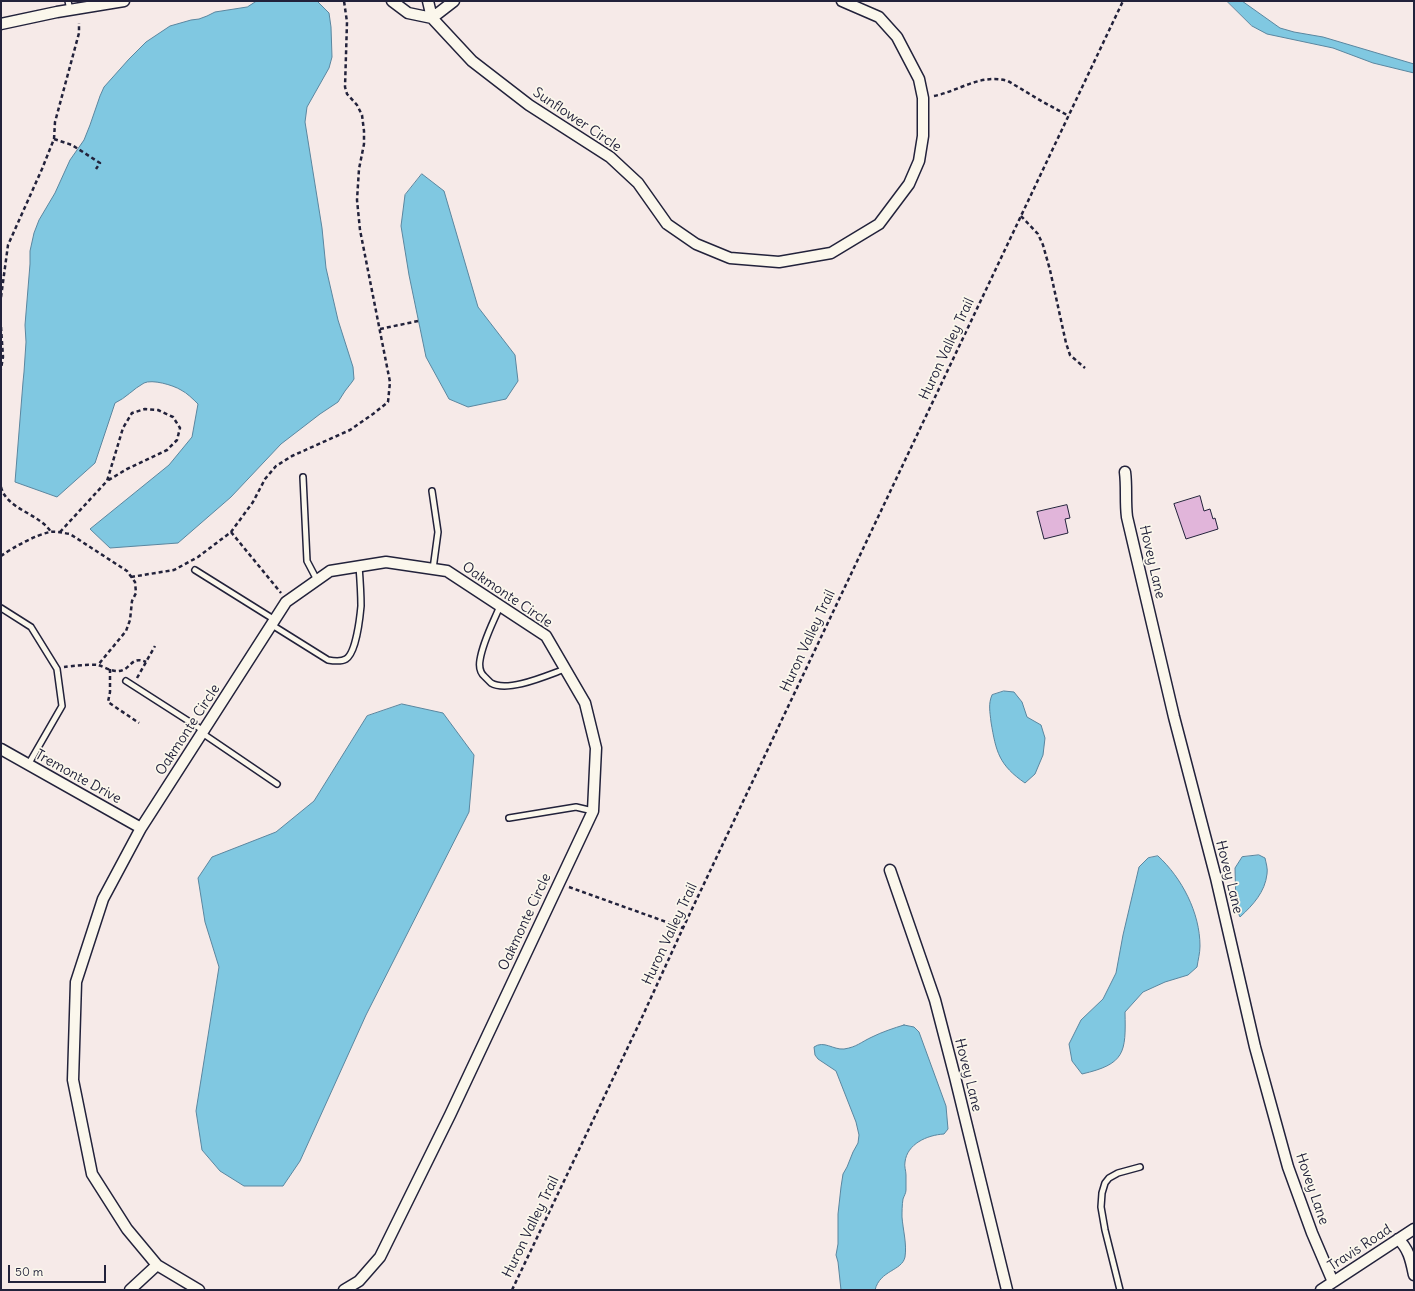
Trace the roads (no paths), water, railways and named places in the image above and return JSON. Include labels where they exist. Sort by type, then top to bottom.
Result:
[{"type":"street","points":[[1,23],[69,5],[122,1]]},
{"type":"street","points":[[392,1],[408,13],[432,18],[454,1]]},
{"type":"street","points":[[428,1],[432,18]]},
{"type":"street","name":"Sunflower Circle","points":[[432,18],[472,61],[529,105],[610,157],[638,183],[667,224],[696,244],[730,258],[779,262],[831,253],[879,224],[909,184],[919,160],[923,136],[923,98],[919,78],[897,37],[878,17],[842,1]]},
{"type":"street","name":"Hovey Lane","points":[[1125,472],[1127,488],[1125,500],[1127,517],[1174,717],[1216,878],[1255,1047],[1288,1167],[1312,1234],[1334,1282]]},
{"type":"street","name":"Oakmonte Circle","points":[[199,1290],[157,1265],[128,1229],[92,1174],[73,1080],[76,982],[103,899],[141,828],[288,601],[330,571],[386,562],[447,571],[546,636],[585,703],[596,748],[593,811],[453,1108],[380,1257],[359,1281],[344,1290]]},
{"type":"street","name":"Tremonte Drive","points":[[1,749],[141,828]]},
{"type":"street","name":"Hovey Lane","points":[[890,870],[935,1000],[1007,1290]]},
{"type":"street","name":"Travis Road","points":[[1321,1290],[1414,1229]]},
{"type":"street","points":[[1398,1239],[1404,1245],[1409,1254],[1414,1275]]},
{"type":"street","points":[[130,1290],[157,1265]]},
{"type":"lane","points":[[302,477],[307,561],[317,580]]},
{"type":"lane","points":[[432,490],[438,532],[433,569]]},
{"type":"lane","points":[[195,570],[328,660],[338,661],[346,659],[351,654],[354,646],[361,607],[359,566]]},
{"type":"lane","points":[[500,606],[483,645],[479,662],[482,674],[492,684],[508,685],[525,683],[565,669]]},
{"type":"lane","points":[[1,608],[31,628],[57,669],[62,706],[28,765]]},
{"type":"lane","points":[[126,681],[203,732],[277,784]]},
{"type":"lane","points":[[509,818],[576,807],[593,811]]},
{"type":"lane","points":[[1120,1290],[1101,1207],[1102,1193],[1109,1178],[1140,1167]]},
{"type":"water","points":[[257,1],[317,1],[329,13],[332,57],[329,68],[307,107],[305,122],[322,228],[326,268],[338,320],[353,367],[354,379],[338,402],[281,444],[231,497],[178,543],[110,548],[90,529],[169,465],[192,437],[198,404],[192,398],[173,386],[157,382],[144,383],[123,399],[115,403],[95,463],[57,497],[15,482],[26,342],[25,325],[30,251],[34,233],[39,220],[55,193],[70,160],[84,140],[104,87],[129,59],[146,42],[170,26],[199,19],[215,12],[247,7]]},
{"type":"water","points":[[1227,1],[1242,1],[1280,28],[1323,37],[1414,64],[1414,73],[1373,63],[1333,48],[1267,34],[1252,26]]},
{"type":"water","points":[[422,174],[444,191],[478,307],[515,355],[518,381],[506,399],[468,407],[449,399],[426,357],[409,275],[401,226],[405,195]]},
{"type":"water","points":[[1004,691],[1014,692],[1022,702],[1027,717],[1041,725],[1045,738],[1043,755],[1035,774],[1025,783],[1004,764],[995,742],[991,722],[990,702],[992,695]]},
{"type":"water","points":[[402,704],[443,713],[474,755],[469,812],[366,1015],[300,1161],[283,1186],[244,1186],[220,1171],[202,1150],[196,1111],[219,967],[205,922],[198,878],[212,857],[276,832],[314,801],[367,716]]},
{"type":"water","points":[[1259,855],[1265,858],[1267,870],[1266,881],[1258,898],[1240,917],[1236,908],[1235,868],[1242,857]]},
{"type":"water","points":[[1158,856],[1182,885],[1193,909],[1199,934],[1200,949],[1197,967],[1188,975],[1165,982],[1143,992],[1125,1012],[1125,1038],[1120,1055],[1115,1061],[1107,1066],[1082,1074],[1072,1061],[1069,1044],[1081,1020],[1103,999],[1116,973],[1123,935],[1139,867],[1148,858]]},
{"type":"water","points":[[904,1025],[914,1027],[919,1032],[946,1106],[948,1129],[944,1134],[931,1136],[914,1145],[907,1156],[905,1164],[906,1191],[902,1208],[906,1247],[903,1262],[881,1278],[875,1290],[841,1290],[836,1255],[841,1187],[843,1174],[858,1143],[859,1135],[856,1122],[836,1071],[818,1059],[815,1055],[814,1047],[821,1044],[844,1049],[856,1046],[880,1033]]}]
